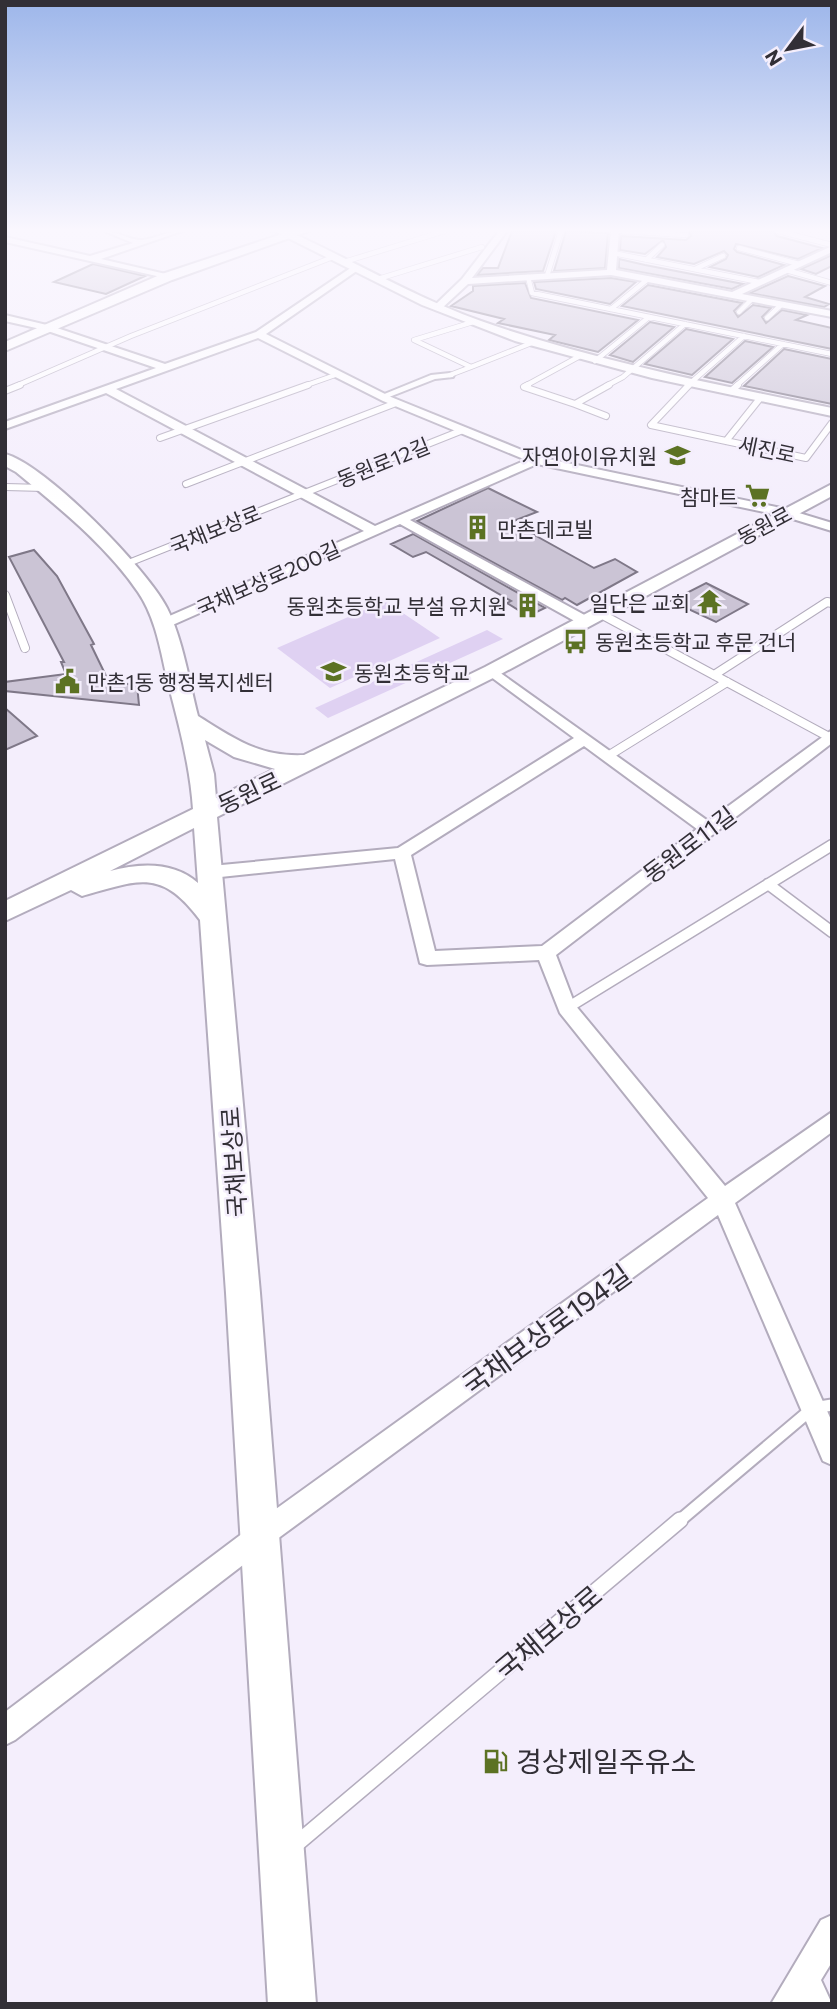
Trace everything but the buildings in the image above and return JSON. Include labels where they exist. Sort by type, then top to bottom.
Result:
[{"type":"main road","points":[[5,347],[56,325]]},
{"type":"main road","name":"국채보상로","points":[[5,459],[22,468],[83,520],[147,590],[163,624],[202,774],[283,1855],[285,2000]]},
{"type":"main road","name":"동원로","points":[[14,908],[492,671],[832,489]]},
{"type":"main road","points":[[188,719],[232,747],[257,759],[276,764],[321,758]]},
{"type":"main road","points":[[14,908],[124,876],[154,873],[182,883],[214,919]]},
{"type":"street","points":[[34,325],[166,368]]},
{"type":"street","points":[[5,426],[260,334],[271,325]]},
{"type":"street","name":"세진로","points":[[481,325],[631,371],[832,412]]},
{"type":"street","name":"동원로12길","points":[[260,334],[382,397],[536,460],[786,513]]},
{"type":"street","points":[[382,397],[434,377],[450,375]]},
{"type":"street","name":"국채보상로200길","points":[[107,389],[374,531]]},
{"type":"street","name":"국채보상로200길","points":[[163,624],[536,460]]},
{"type":"street","points":[[786,513],[832,527]]},
{"type":"street","points":[[401,520],[592,617]]},
{"type":"street","points":[[492,671],[708,829]]},
{"type":"street","name":"동원로11길","points":[[546,953],[830,736]]},
{"type":"street","points":[[211,872],[402,853],[584,739]]},
{"type":"street","points":[[402,853],[427,958],[546,953],[567,1008],[723,1200],[822,1407],[832,1452]]},
{"type":"street","name":"국채보상로194길","points":[[260,1536],[832,1120]]},
{"type":"street","points":[[5,1730],[260,1536]]},
{"type":"street","points":[[803,1995],[832,1931]]},
{"type":"lane","points":[[5,391],[105,347],[168,325]]},
{"type":"lane","points":[[464,325],[414,341],[471,367]]},
{"type":"lane","points":[[595,361],[639,325]]},
{"type":"lane","points":[[575,404],[631,371],[684,325]]},
{"type":"lane","points":[[689,325],[831,353]]},
{"type":"lane","name":"세진로","points":[[744,336],[651,425],[806,458],[832,423]]},
{"type":"lane","points":[[450,375],[534,342]]},
{"type":"lane","points":[[732,391],[783,344]]},
{"type":"lane","points":[[580,356],[524,387],[606,416]]},
{"type":"lane","points":[[160,438],[338,374]]},
{"type":"lane","name":"세진로","points":[[726,441],[761,397]]},
{"type":"lane","points":[[186,484],[396,403]]},
{"type":"lane","name":"동원로12길","points":[[304,493],[463,430]]},
{"type":"lane","points":[[5,487],[45,488]]},
{"type":"lane","name":"국채보상로","points":[[126,564],[304,493]]},
{"type":"lane","points":[[5,594],[24,648]]},
{"type":"lane","points":[[714,675],[827,602],[832,603]]},
{"type":"lane","points":[[592,617],[714,675],[830,736]]},
{"type":"lane","points":[[608,756],[727,682]]},
{"type":"lane","points":[[567,1008],[832,845]]},
{"type":"lane","points":[[768,884],[832,932]]},
{"type":"lane","name":"국채보상로","points":[[283,1855],[822,1407]]},
{"type":"shaded area","points":[[385,601],[440,638],[330,688],[277,648]]},
{"type":"shaded area","points":[[487,630],[503,639],[328,718],[315,708]]},
{"type":"place","name":"자연아이유치원","points":[[677,455]]},
{"type":"place","name":"참마트","points":[[758,496]]},
{"type":"place","name":"만촌데코빌","points":[[477,528]]},
{"type":"place","name":"일단은 교회","points":[[710,602]]},
{"type":"place","name":"동원초등학교 부설 유치원","points":[[527,605]]},
{"type":"place","name":"동원초등학교 후문 건너","points":[[575,641]]},
{"type":"place","name":"동원초등학교","points":[[334,672]]},
{"type":"place","name":"만촌1동 행정복지센터","points":[[67,681]]},
{"type":"place","name":"경상제일주유소","points":[[496,1761]]}]
